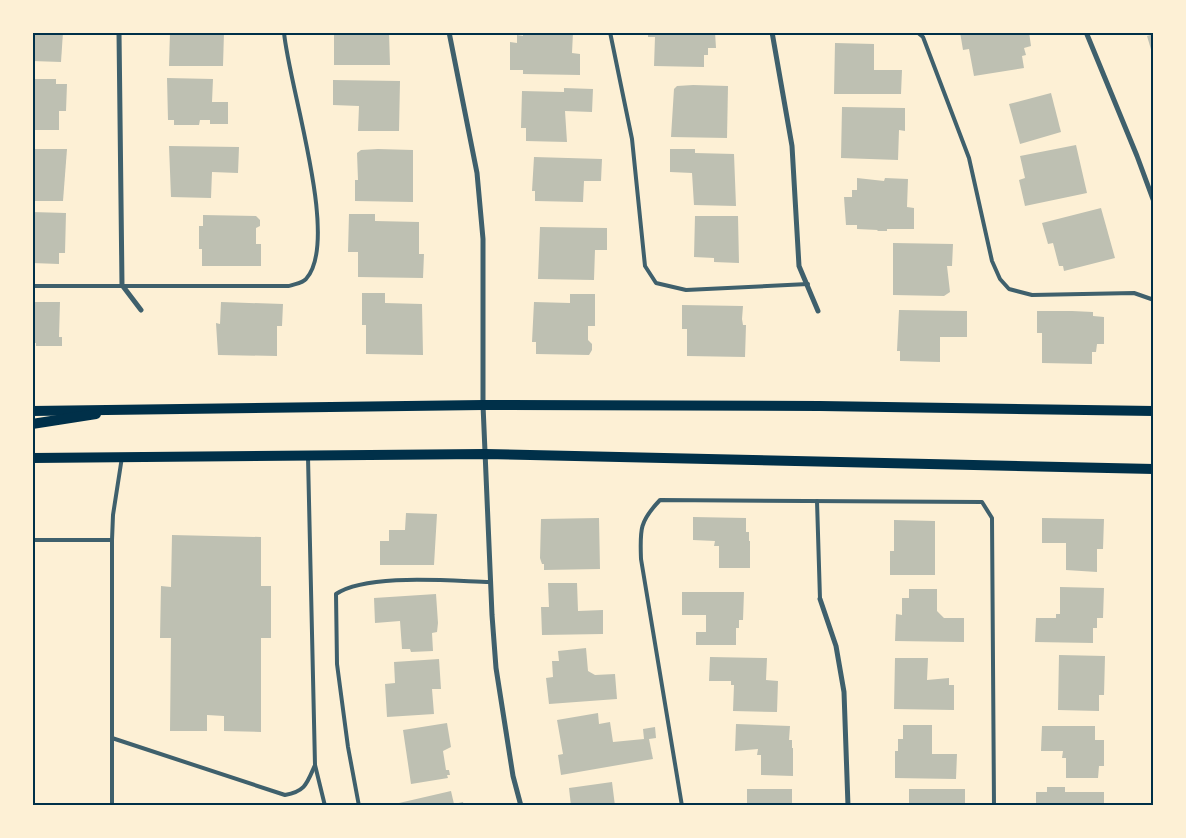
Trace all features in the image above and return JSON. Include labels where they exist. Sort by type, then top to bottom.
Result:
[{"type":"main road","points":[[32,411],[483,405],[810,406],[1154,411]]},
{"type":"main road","points":[[32,424],[70,420],[119,410]]},
{"type":"main road","points":[[32,458],[485,454],[1154,469]]},
{"type":"street","points":[[118,32],[122,285],[141,310]]},
{"type":"street","points":[[449,32],[477,173],[482,231],[483,405],[490,582],[496,668],[513,776],[521,806]]},
{"type":"street","points":[[772,32],[792,146],[799,266],[818,311]]},
{"type":"street","points":[[1086,32],[1138,156],[1154,202]]},
{"type":"street","points":[[820,599],[836,646],[844,692],[848,806]]},
{"type":"lane","points":[[32,286],[289,286],[306,280],[313,267],[317,240],[316,192],[284,32]]},
{"type":"lane","points":[[610,32],[632,139],[645,266],[656,282],[686,290],[808,284]]},
{"type":"lane","points":[[918,32],[923,38],[969,158],[992,260],[1000,279],[1008,289],[1032,295],[1134,293],[1154,300]]},
{"type":"lane","points":[[308,456],[315,765],[325,806]]},
{"type":"lane","points":[[112,806],[112,540],[113,515],[122,457]]},
{"type":"lane","points":[[682,806],[641,559],[640,534],[646,515],[660,500],[982,502],[992,518],[994,806]]},
{"type":"lane","points":[[817,501],[820,599]]},
{"type":"lane","points":[[32,540],[112,540]]},
{"type":"lane","points":[[359,806],[348,747],[337,664],[336,594],[347,586],[371,582],[490,582]]},
{"type":"lane","points":[[112,738],[285,795],[298,792],[306,786],[315,765]]},
{"type":"building","points":[[32,32],[63,32],[61,62],[32,61]]},
{"type":"building","points":[[170,32],[224,32],[223,66],[169,66]]},
{"type":"building","points":[[329,32],[389,32],[390,65],[334,65],[334,35],[329,35]]},
{"type":"building","points":[[523,32],[573,32],[572,53],[580,54],[580,75],[523,74],[523,70],[510,70],[510,42],[517,43],[517,35],[523,36]]},
{"type":"building","points":[[648,32],[715,32],[716,48],[708,48],[708,55],[704,55],[704,67],[654,66],[655,37],[648,37]]},
{"type":"building","points":[[960,32],[1029,32],[1031,46],[1024,48],[1026,55],[1022,56],[1024,68],[974,76],[969,49],[963,50]]},
{"type":"building","points":[[1154,34],[1154,56],[1153,56],[1147,36]]},
{"type":"building","points":[[835,43],[874,44],[874,70],[902,70],[901,94],[834,94]]},
{"type":"building","points":[[167,78],[213,79],[212,102],[228,102],[228,124],[210,124],[210,120],[200,120],[199,125],[174,125],[174,120],[168,120]]},
{"type":"building","points":[[32,79],[56,79],[56,84],[67,84],[66,111],[59,111],[59,130],[32,130]]},
{"type":"building","points":[[333,80],[400,81],[399,131],[358,131],[359,106],[333,105]]},
{"type":"building","points":[[677,86],[728,86],[727,138],[671,137],[674,89]]},
{"type":"building","points":[[564,88],[593,89],[592,112],[565,111],[567,142],[526,141],[526,128],[521,128],[522,91],[564,92]]},
{"type":"building","points":[[1051,93],[1061,132],[1020,144],[1009,104]]},
{"type":"building","points":[[842,107],[905,108],[905,131],[899,130],[898,160],[841,158]]},
{"type":"building","points":[[1076,145],[1087,193],[1025,206],[1019,180],[1025,178],[1020,156]]},
{"type":"building","points":[[169,146],[239,147],[238,173],[212,172],[211,198],[171,197]]},
{"type":"building","points":[[32,149],[67,149],[63,201],[32,201]]},
{"type":"building","points":[[670,149],[695,149],[695,153],[734,154],[736,206],[694,205],[692,173],[670,172]]},
{"type":"building","points":[[361,150],[413,150],[413,202],[355,201],[355,180],[358,180],[357,153]]},
{"type":"building","points":[[534,157],[602,159],[601,181],[584,181],[583,202],[535,201],[535,191],[532,191]]},
{"type":"building","points":[[857,178],[884,181],[885,178],[908,179],[907,207],[914,208],[914,229],[877,231],[857,229],[857,225],[846,225],[844,197],[852,197],[852,190],[857,190]]},
{"type":"building","points":[[1101,208],[1115,258],[1064,271],[1063,266],[1059,266],[1053,243],[1048,244],[1042,223]]},
{"type":"building","points":[[32,212],[66,213],[65,253],[59,253],[59,264],[32,263]]},
{"type":"building","points":[[349,214],[375,214],[375,221],[419,222],[419,254],[424,254],[423,278],[358,277],[358,252],[348,252]]},
{"type":"building","points":[[203,215],[256,216],[260,220],[260,226],[256,228],[256,244],[261,244],[261,266],[202,266],[202,249],[199,249],[199,226],[203,226]]},
{"type":"building","points":[[695,216],[738,216],[739,263],[714,262],[714,258],[694,257]]},
{"type":"building","points":[[540,227],[607,228],[607,250],[595,250],[594,280],[538,279]]},
{"type":"building","points":[[893,243],[953,244],[952,266],[947,266],[950,292],[944,296],[893,295]]},
{"type":"building","points":[[362,293],[385,293],[385,303],[422,304],[423,355],[366,354],[366,325],[362,325]]},
{"type":"building","points":[[570,294],[595,294],[595,326],[588,326],[588,340],[592,344],[592,350],[589,355],[536,354],[536,342],[532,342],[534,302],[570,303]]},
{"type":"building","points":[[32,302],[60,302],[59,337],[62,337],[62,346],[36,346],[36,343],[32,343]]},
{"type":"building","points":[[221,302],[283,304],[282,326],[277,326],[277,356],[218,355],[216,323],[220,324]]},
{"type":"building","points":[[682,305],[743,306],[742,319],[743,325],[746,325],[745,357],[687,356],[687,329],[682,329]]},
{"type":"building","points":[[899,310],[967,311],[967,337],[940,337],[940,362],[900,361],[900,351],[897,351]]},
{"type":"building","points":[[1037,311],[1093,312],[1093,316],[1104,317],[1104,344],[1097,344],[1096,352],[1092,352],[1092,364],[1042,363],[1042,333],[1037,333]]},
{"type":"building","points":[[406,513],[437,514],[434,565],[380,565],[380,541],[389,541],[389,530],[405,530]]},
{"type":"building","points":[[693,517],[746,518],[746,532],[749,532],[750,541],[750,568],[719,568],[719,546],[714,546],[715,541],[693,540]]},
{"type":"building","points":[[599,518],[600,569],[544,570],[544,564],[542,564],[540,558],[541,519]]},
{"type":"building","points":[[1042,518],[1104,519],[1103,549],[1097,549],[1097,572],[1066,570],[1066,543],[1042,543]]},
{"type":"building","points":[[894,520],[935,521],[935,575],[890,575],[890,551],[894,551]]},
{"type":"building","points":[[172,535],[261,537],[261,586],[271,586],[271,638],[261,638],[261,732],[224,731],[224,716],[207,715],[207,731],[170,731],[171,638],[160,638],[161,586],[171,587]]},
{"type":"building","points":[[548,583],[577,583],[578,611],[603,610],[603,634],[542,635],[541,607],[549,607]]},
{"type":"building","points":[[1060,587],[1104,588],[1103,618],[1097,618],[1097,628],[1093,628],[1093,643],[1035,642],[1036,618],[1056,618],[1056,614],[1060,614]]},
{"type":"building","points":[[909,589],[937,589],[937,611],[944,618],[964,618],[964,642],[895,641],[896,614],[902,615],[902,598],[909,598]]},
{"type":"building","points":[[682,592],[744,592],[743,620],[739,620],[739,628],[736,628],[736,645],[696,645],[696,632],[706,632],[706,615],[682,615]]},
{"type":"building","points":[[436,594],[438,623],[437,632],[432,633],[433,651],[411,652],[410,649],[402,649],[400,621],[375,623],[374,598]]},
{"type":"building","points":[[586,648],[588,671],[595,675],[615,674],[617,699],[549,704],[546,678],[553,677],[552,661],[559,661],[558,651]]},
{"type":"building","points":[[1059,655],[1105,656],[1104,695],[1099,695],[1099,711],[1058,710]]},
{"type":"building","points":[[710,657],[767,658],[766,680],[778,681],[777,712],[733,711],[734,685],[731,685],[731,681],[709,681]]},
{"type":"building","points":[[895,658],[928,658],[927,680],[949,678],[949,685],[954,685],[954,710],[894,709]]},
{"type":"building","points":[[439,659],[441,689],[432,689],[434,714],[387,717],[385,684],[395,683],[394,662]]},
{"type":"building","points":[[598,713],[599,724],[610,722],[613,742],[644,739],[643,729],[655,727],[656,738],[649,739],[653,759],[561,775],[558,755],[563,754],[557,720]]},
{"type":"building","points":[[447,723],[451,747],[443,751],[446,770],[449,770],[450,775],[447,775],[448,778],[411,784],[403,730]]},
{"type":"building","points":[[736,724],[790,726],[789,740],[792,740],[793,748],[793,776],[761,775],[761,755],[757,755],[758,749],[735,751]]},
{"type":"building","points":[[903,725],[932,725],[932,754],[957,754],[956,779],[895,778],[895,751],[898,751],[898,739],[903,739]]},
{"type":"building","points":[[1042,726],[1095,726],[1095,740],[1104,740],[1104,766],[1099,766],[1098,778],[1066,778],[1066,758],[1062,758],[1063,751],[1041,751]]},
{"type":"building","points":[[612,782],[615,806],[571,806],[569,788]]},
{"type":"building","points":[[1047,787],[1065,787],[1065,792],[1104,792],[1104,806],[1036,806],[1036,792],[1047,792]]},
{"type":"building","points":[[747,789],[792,789],[792,806],[747,806]]},
{"type":"building","points":[[909,789],[965,789],[965,806],[909,806]]},
{"type":"building","points":[[451,791],[454,804],[463,802],[464,806],[399,806],[399,803]]}]
